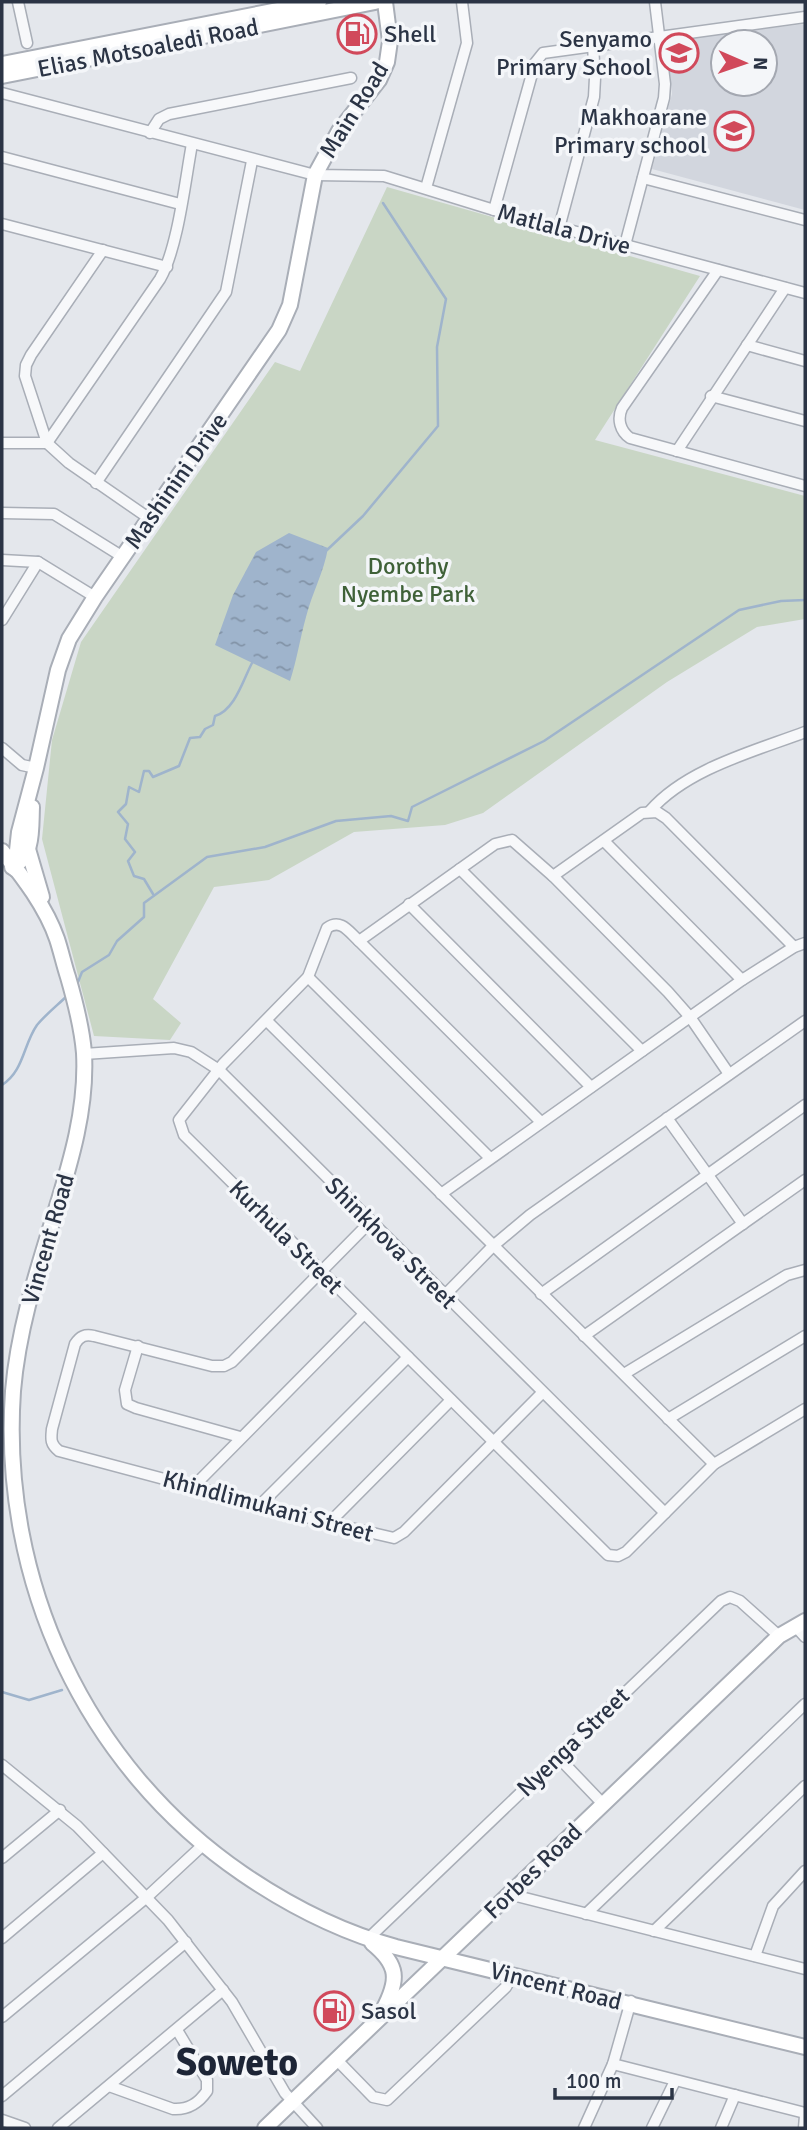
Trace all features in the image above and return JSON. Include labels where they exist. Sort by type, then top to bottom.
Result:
[{"type":"main road","name":"Elias Motsoaledi Road","points":[[2,64],[319,2]]},
{"type":"main road","name":"Elias Motsoaledi Road","points":[[2,76],[375,2]]},
{"type":"main road","name":"Main Road","points":[[318,175],[340,131],[384,72],[390,50],[385,2]]},
{"type":"main road","name":"Main Road","points":[[318,175],[391,69],[397,48],[393,2]]},
{"type":"main road","name":"Mashinini Drive","points":[[43,916],[17,877],[6,867],[19,832],[36,768],[63,652],[94,597],[279,330],[290,305],[318,175]]},
{"type":"main road","name":"Mashinini Drive","points":[[28,849],[36,768]]},
{"type":"main road","points":[[2,841],[13,839],[19,832]]},
{"type":"main road","points":[[2,851],[6,867],[28,849],[43,916]]},
{"type":"main road","name":"Vincent Road","points":[[43,916],[61,956],[78,1017],[84,1054],[83,1093],[75,1144],[32,1293],[16,1366],[11,1446],[16,1510],[26,1561],[41,1614],[72,1684],[103,1736],[131,1773],[170,1815],[203,1845],[261,1886],[333,1926],[805,2046]]},
{"type":"main road","name":"Forbes Road","points":[[265,2128],[779,1636],[802,1628]]},
{"type":"main road","points":[[369,1936],[386,1955],[394,1974],[391,1994],[377,2020]]},
{"type":"main road","name":"Vincent Road","points":[[446,1955],[512,1976],[630,2002]]},
{"type":"street","points":[[18,2],[27,43]]},
{"type":"street","points":[[426,188],[467,43],[462,2]]},
{"type":"street","points":[[625,245],[665,92],[655,2]]},
{"type":"street","points":[[494,210],[537,59],[548,51],[805,17]]},
{"type":"street","points":[[559,228],[594,97],[593,46]]},
{"type":"street","points":[[150,133],[155,123],[169,114],[351,78]]},
{"type":"street","name":"Matlala Drive","points":[[2,93],[252,161],[318,175],[384,176],[494,210],[805,293]]},
{"type":"street","points":[[47,443],[167,267],[192,144]]},
{"type":"street","points":[[2,157],[180,204]]},
{"type":"street","points":[[96,483],[226,292],[252,161]]},
{"type":"street","points":[[643,178],[805,220]]},
{"type":"street","points":[[2,224],[167,267]]},
{"type":"street","points":[[103,250],[26,365],[25,376],[47,443],[96,483],[150,519]]},
{"type":"street","points":[[718,270],[619,415],[621,427],[630,438],[805,486]]},
{"type":"street","points":[[677,451],[785,288]]},
{"type":"street","points":[[747,345],[805,361]]},
{"type":"street","points":[[711,396],[805,421]]},
{"type":"street","points":[[2,443],[47,443]]},
{"type":"street","points":[[2,513],[54,514],[123,557]]},
{"type":"street","points":[[2,560],[38,562],[94,597]]},
{"type":"street","points":[[2,620],[38,562]]},
{"type":"street","points":[[650,811],[667,793],[685,782],[805,732]]},
{"type":"street","points":[[2,748],[22,765],[36,768]]},
{"type":"street","points":[[553,876],[642,813],[650,811],[661,814],[794,947]]},
{"type":"street","points":[[359,941],[495,844],[507,840],[517,843],[668,992],[690,1017],[729,1074]]},
{"type":"street","points":[[604,841],[742,980]]},
{"type":"street","points":[[460,869],[642,1051]]},
{"type":"street","points":[[408,904],[591,1087]]},
{"type":"street","name":"Kurhula Street","points":[[541,1122],[342,925],[330,925],[308,977],[219,1070],[179,1120],[181,1130],[608,1555],[618,1556],[626,1552],[714,1464],[805,1409]]},
{"type":"street","points":[[441,1194],[742,980],[794,947],[805,943]]},
{"type":"street","points":[[308,977],[491,1158]]},
{"type":"street","points":[[267,1021],[714,1464]]},
{"type":"street","points":[[444,1296],[493,1246],[530,1215],[805,1021]]},
{"type":"street","name":"Shinkhova Street","points":[[84,1054],[181,1049],[202,1057],[219,1070],[665,1513]]},
{"type":"street","points":[[541,1294],[805,1105]]},
{"type":"street","points":[[667,1118],[743,1224]]},
{"type":"street","points":[[584,1336],[805,1180]]},
{"type":"street","points":[[240,1437],[127,1404],[125,1390],[138,1346],[212,1366],[224,1366],[232,1362],[370,1222]]},
{"type":"street","points":[[624,1374],[787,1275],[805,1270]]},
{"type":"street","points":[[194,1486],[364,1314]]},
{"type":"street","name":"Khindlimukani Street","points":[[138,1346],[84,1335],[75,1344],[52,1429],[51,1438],[54,1447],[59,1451],[389,1538],[399,1536],[542,1393]]},
{"type":"street","points":[[668,1419],[805,1336]]},
{"type":"street","points":[[261,1504],[408,1357]]},
{"type":"street","points":[[329,1523],[451,1400]]},
{"type":"street","name":"Nyenga Street","points":[[369,1936],[726,1598],[740,1601],[779,1636]]},
{"type":"street","points":[[586,1914],[805,1704]]},
{"type":"street","points":[[558,1757],[603,1804]]},
{"type":"street","points":[[2,1765],[60,1810],[147,1897],[223,1990],[292,2102],[317,2128]]},
{"type":"street","points":[[654,1931],[805,1786]]},
{"type":"street","points":[[2,1858],[60,1810]]},
{"type":"street","points":[[2,2017],[147,1897],[203,1845]]},
{"type":"street","points":[[2,1938],[103,1853]]},
{"type":"street","points":[[755,1956],[773,1906],[805,1871]]},
{"type":"street","points":[[509,1894],[805,1969]]},
{"type":"street","points":[[2,2096],[186,1942]]},
{"type":"street","points":[[336,2059],[373,2097],[387,2100],[501,1992],[512,1976]]},
{"type":"street","points":[[58,2128],[223,1990]]},
{"type":"street","points":[[584,2128],[613,2064],[630,2002]]},
{"type":"street","points":[[109,2086],[173,2109],[182,2110],[195,2104],[207,2091],[208,2080],[177,2030]]},
{"type":"street","points":[[613,2064],[805,2114],[804,2128]]},
{"type":"street","points":[[652,2128],[675,2081]]},
{"type":"street","points":[[721,2128],[736,2095]]},
{"type":"street","points":[[2,2120],[25,2128]]},
{"type":"shaded area","name":"Makhoarane Primary school","points":[[805,24],[805,210],[652,169],[672,94],[667,40],[709,35],[709,98],[779,98],[779,28],[770,28]]},
{"type":"green space","name":"Dorothy Nyembe Park","points":[[387,187],[700,276],[595,440],[805,496],[805,619],[757,627],[667,682],[483,813],[445,825],[354,832],[269,880],[214,887],[153,999],[181,1023],[170,1040],[94,1036],[42,839],[52,740],[81,642],[275,362],[300,371]]},
{"type":"water","points":[[289,533],[328,548],[290,681],[215,645],[233,595],[256,552]]},
{"type":"waterway","points":[[327,550],[363,516],[438,426],[437,347],[446,299],[383,203]]},
{"type":"waterway","points":[[76,987],[82,972],[109,955],[117,941],[144,917],[144,903],[207,857],[265,847],[336,821],[391,816],[408,821],[412,807],[544,741],[739,610],[781,601],[805,600]]},
{"type":"waterway","points":[[153,894],[144,879],[134,876],[128,861],[135,852],[125,839],[128,824],[118,812],[126,804],[129,787],[139,792],[144,771],[149,771],[153,777],[179,766],[190,738],[200,737],[205,729],[213,725],[215,716],[228,708],[238,694],[252,663]]},
{"type":"waterway","points":[[2,1085],[15,1073],[37,1025],[69,994]]},
{"type":"waterway","points":[[2,1692],[29,1700],[62,1690]]},
{"type":"place","name":"Shell","points":[[357,34]]},
{"type":"place","name":"Senyamo Primary School","points":[[679,53]]},
{"type":"place","name":"Makhoarane Primary school","points":[[734,131]]},
{"type":"place","name":"Sasol","points":[[334,2011]]},
{"type":"district","name":"Soweto","points":[[237,2062]]}]
